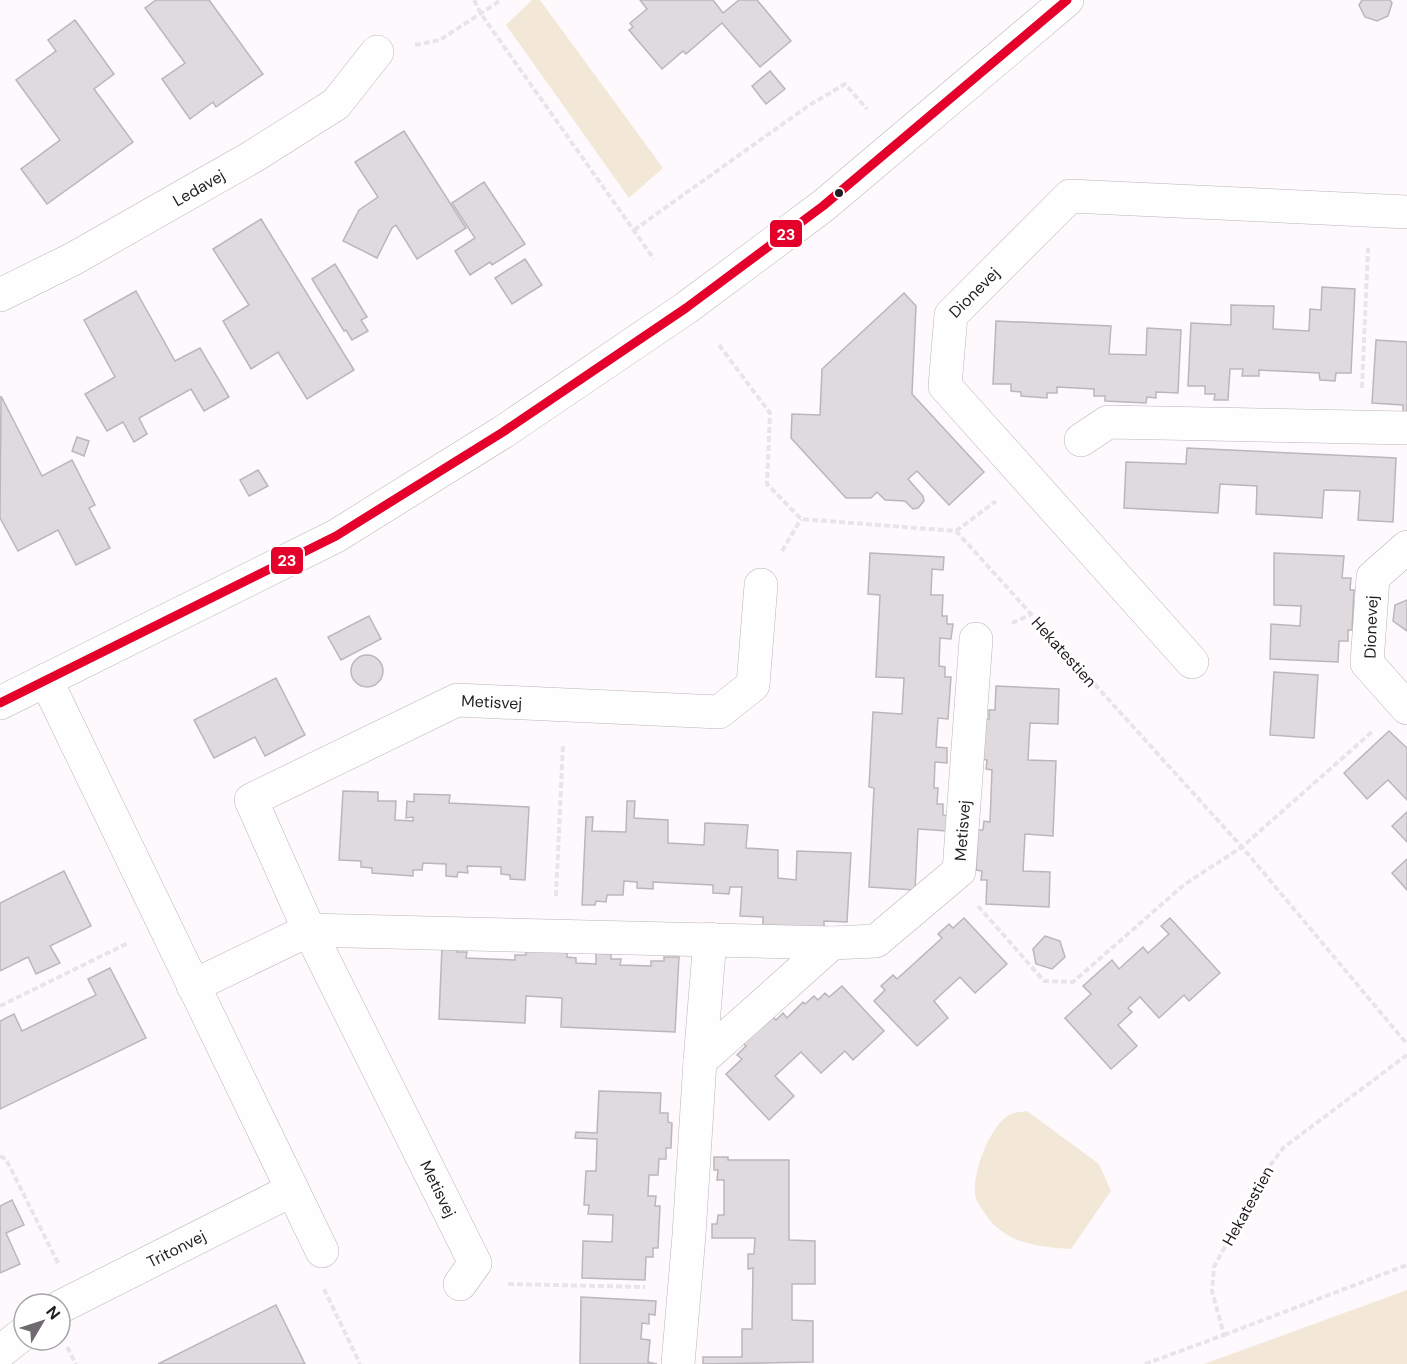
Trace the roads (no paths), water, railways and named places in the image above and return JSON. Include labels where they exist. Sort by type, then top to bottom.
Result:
[{"type":"street","points":[[0,703],[336,536],[513,425],[686,308],[823,206],[1067,0]]},
{"type":"street","name":"Ledavej","points":[[0,295],[73,259],[252,157],[336,104],[377,52]]},
{"type":"street","name":"Dionevej","points":[[1192,662],[945,386],[951,315],[1070,196],[1407,212]]},
{"type":"street","points":[[1081,440],[1107,422],[1407,428]]},
{"type":"street","name":"Dionevej","points":[[1405,706],[1367,663],[1373,577],[1407,547]]},
{"type":"street","name":"Metisvej","points":[[467,1274],[251,800],[457,700],[719,712],[753,685],[761,585]]},
{"type":"street","name":"Metisvej","points":[[193,986],[309,930],[832,943],[876,941],[959,871],[976,639]]},
{"type":"street","points":[[46,680],[322,1251]]},
{"type":"street","points":[[678,1364],[710,939]]},
{"type":"street","points":[[700,1060],[832,943]]},
{"type":"street","name":"Tritonvej","points":[[72,1300],[292,1190]]},
{"type":"street","points":[[0,1352],[12,1342]]}]
